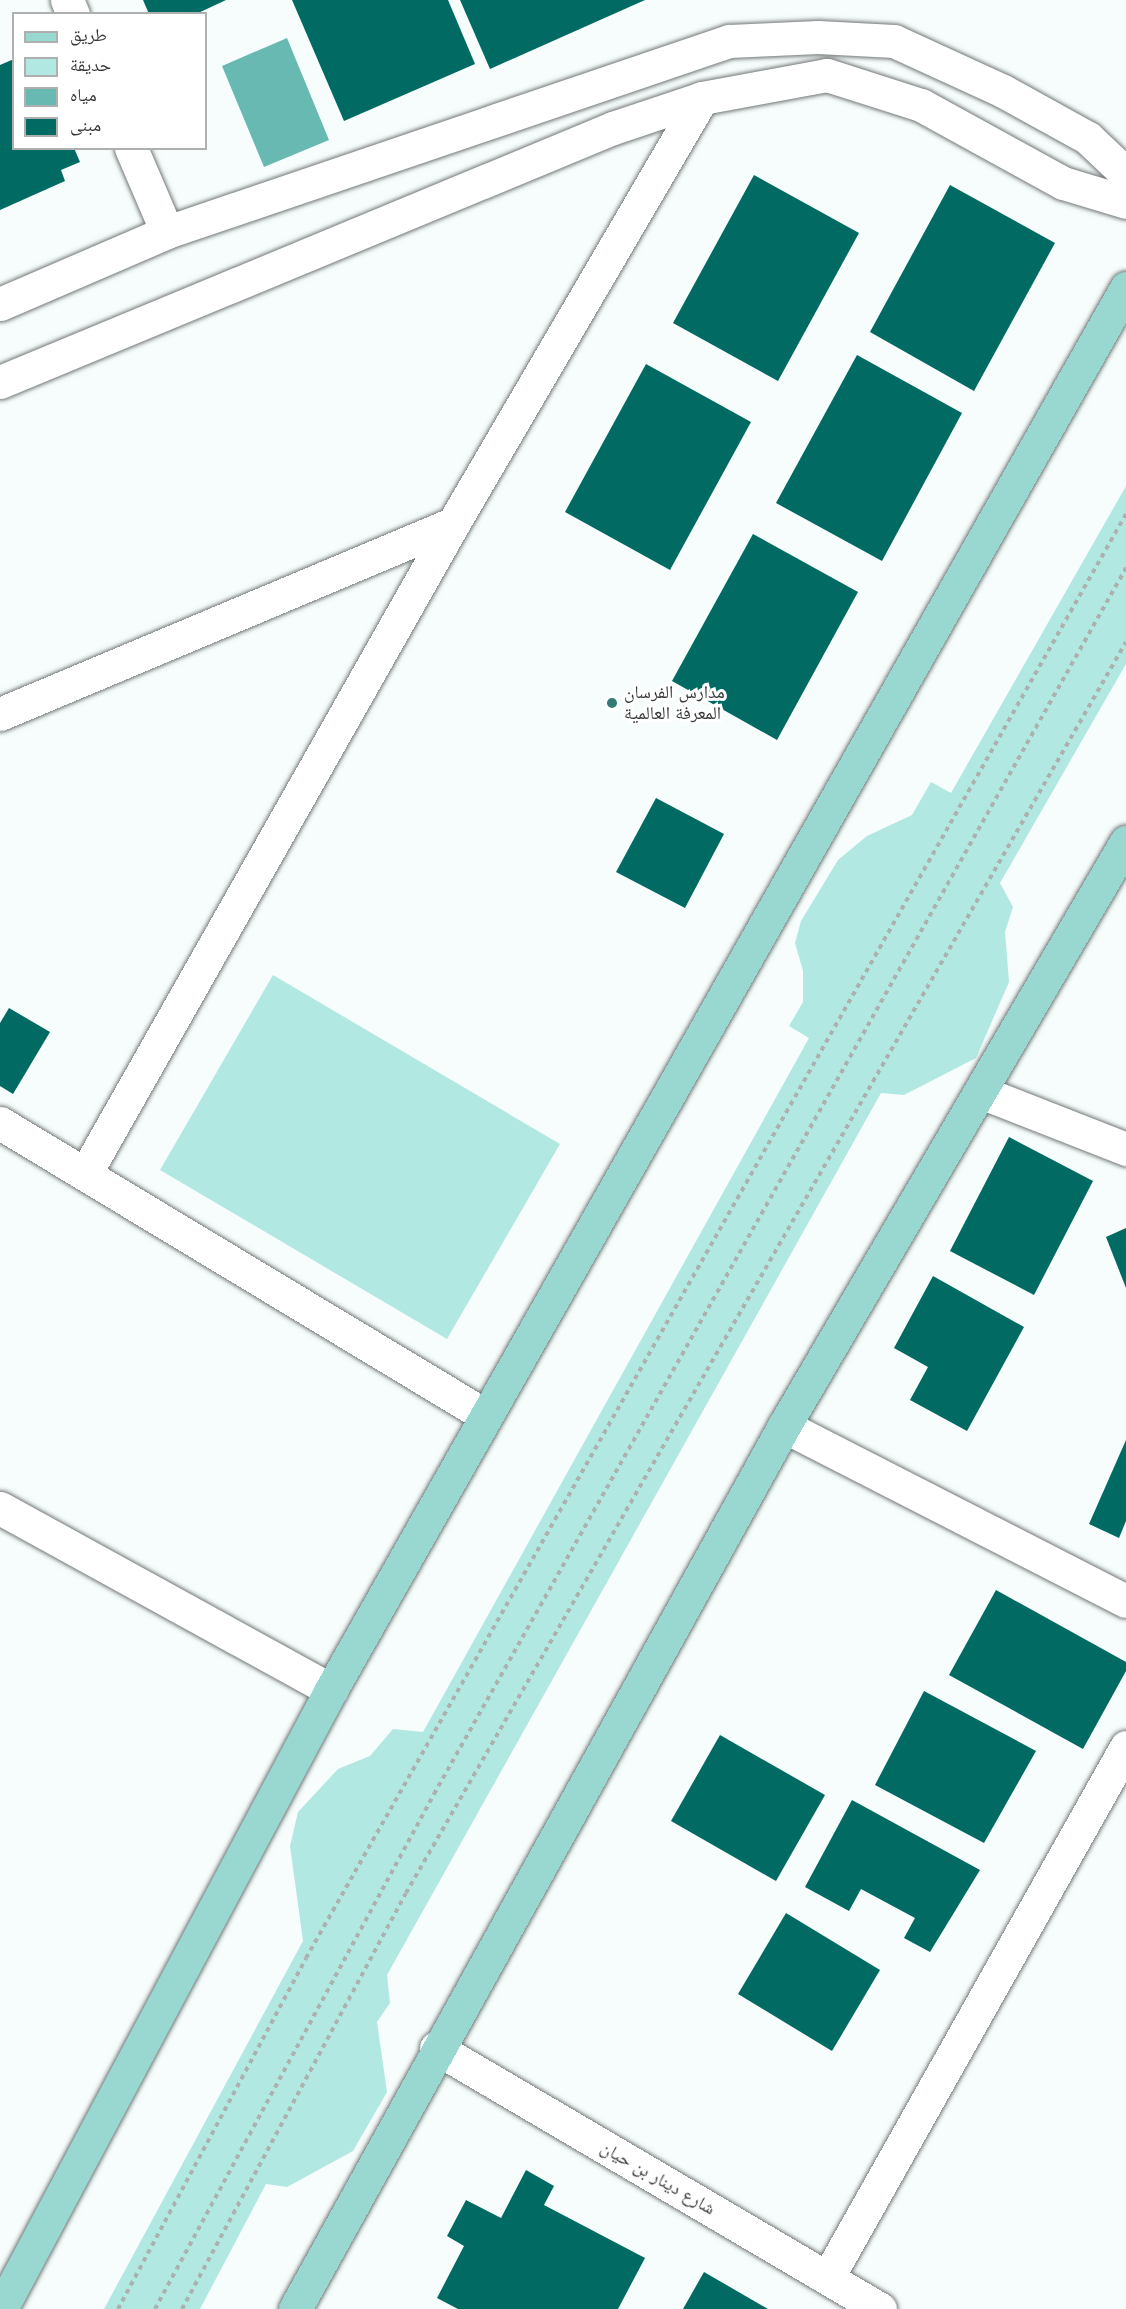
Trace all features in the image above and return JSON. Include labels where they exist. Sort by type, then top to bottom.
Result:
[{"type":"main road","points":[[1,2309],[331,1690],[1126,288]]},
{"type":"main road","points":[[295,2309],[436,2048],[784,1426],[983,1094],[1126,842]]},
{"type":"street","points":[[0,304],[167,232],[729,40],[818,37],[894,41],[1003,91],[1088,138],[1126,174]]},
{"type":"street","points":[[0,381],[613,128],[702,98],[827,75],[921,105],[1063,183],[1126,202]]},
{"type":"street","points":[[85,1174],[453,524],[702,98]]},
{"type":"street","points":[[132,150],[167,232]]},
{"type":"street","points":[[0,714],[453,524]]},
{"type":"street","points":[[983,1094],[1126,1149]]},
{"type":"street","points":[[0,1124],[486,1416]]},
{"type":"street","points":[[784,1426],[1126,1601]]},
{"type":"street","points":[[0,1508],[331,1690]]},
{"type":"street","points":[[828,2277],[1126,1747]]},
{"type":"street","name":"شارع دينار بن حيان","points":[[436,2048],[880,2309]]},
{"type":"path","points":[[118,2309],[306,1958],[1126,513]]},
{"type":"path","points":[[155,2309],[440,1784],[1126,568]]},
{"type":"path","points":[[182,2309],[406,1893],[1126,642]]},
{"type":"green space","points":[[1126,486],[1126,664],[1000,883],[1013,907],[1005,932],[1009,982],[976,1058],[904,1095],[881,1093],[387,1975],[390,2003],[377,2022],[387,2092],[353,2151],[287,2187],[266,2184],[200,2309],[104,2309],[303,1941],[290,1846],[298,1812],[338,1769],[370,1756],[393,1729],[423,1732],[809,1038],[789,1026],[803,1002],[803,971],[795,943],[801,921],[838,860],[867,836],[912,815],[931,782],[951,793]]},
{"type":"green space","points":[[273,975],[560,1144],[447,1339],[160,1170]]},
{"type":"water","points":[[287,38],[329,140],[264,167],[222,66]]},
{"type":"building","points":[[143,0],[226,0],[200,12],[148,12]]},
{"type":"building","points":[[292,0],[448,0],[475,64],[344,121]]},
{"type":"building","points":[[460,0],[645,0],[490,69]]},
{"type":"building","points":[[12,60],[12,150],[75,150],[80,162],[61,170],[65,181],[0,210],[0,65]]},
{"type":"building","points":[[754,175],[859,233],[778,381],[673,323]]},
{"type":"building","points":[[950,185],[1055,243],[974,391],[870,332]]},
{"type":"building","points":[[857,355],[962,413],[882,561],[776,503]]},
{"type":"building","points":[[646,364],[751,422],[670,570],[565,512]]},
{"type":"building","points":[[753,534],[858,592],[777,740],[672,681]]},
{"type":"building","points":[[656,798],[724,834],[685,908],[616,872]]},
{"type":"building","points":[[9,1008],[50,1032],[13,1094],[0,1086],[0,1023]]},
{"type":"building","points":[[1009,1137],[1093,1181],[1034,1295],[950,1251]]},
{"type":"building","points":[[1126,1228],[1126,1288],[1106,1237]]},
{"type":"building","points":[[933,1276],[1024,1327],[967,1431],[910,1400],[928,1367],[894,1348]]},
{"type":"building","points":[[1126,1440],[1126,1521],[1119,1538],[1089,1524]]},
{"type":"building","points":[[996,1590],[1126,1662],[1126,1671],[1083,1749],[949,1675]]},
{"type":"building","points":[[924,1691],[1036,1751],[984,1843],[875,1785]]},
{"type":"building","points":[[720,1735],[825,1795],[776,1881],[671,1821]]},
{"type":"building","points":[[852,1800],[980,1870],[930,1952],[904,1938],[915,1918],[861,1889],[849,1911],[805,1887]]},
{"type":"building","points":[[786,1913],[880,1970],[832,2051],[738,1994]]},
{"type":"building","points":[[526,2170],[554,2186],[544,2205],[645,2258],[618,2309],[458,2309],[437,2298],[464,2246],[447,2236],[466,2200],[501,2218]]},
{"type":"building","points":[[704,2272],[768,2309],[683,2309]]},
{"type":"place","name":"مدارس الفرسان المعرفة العالمية","points":[[612,703]]}]
